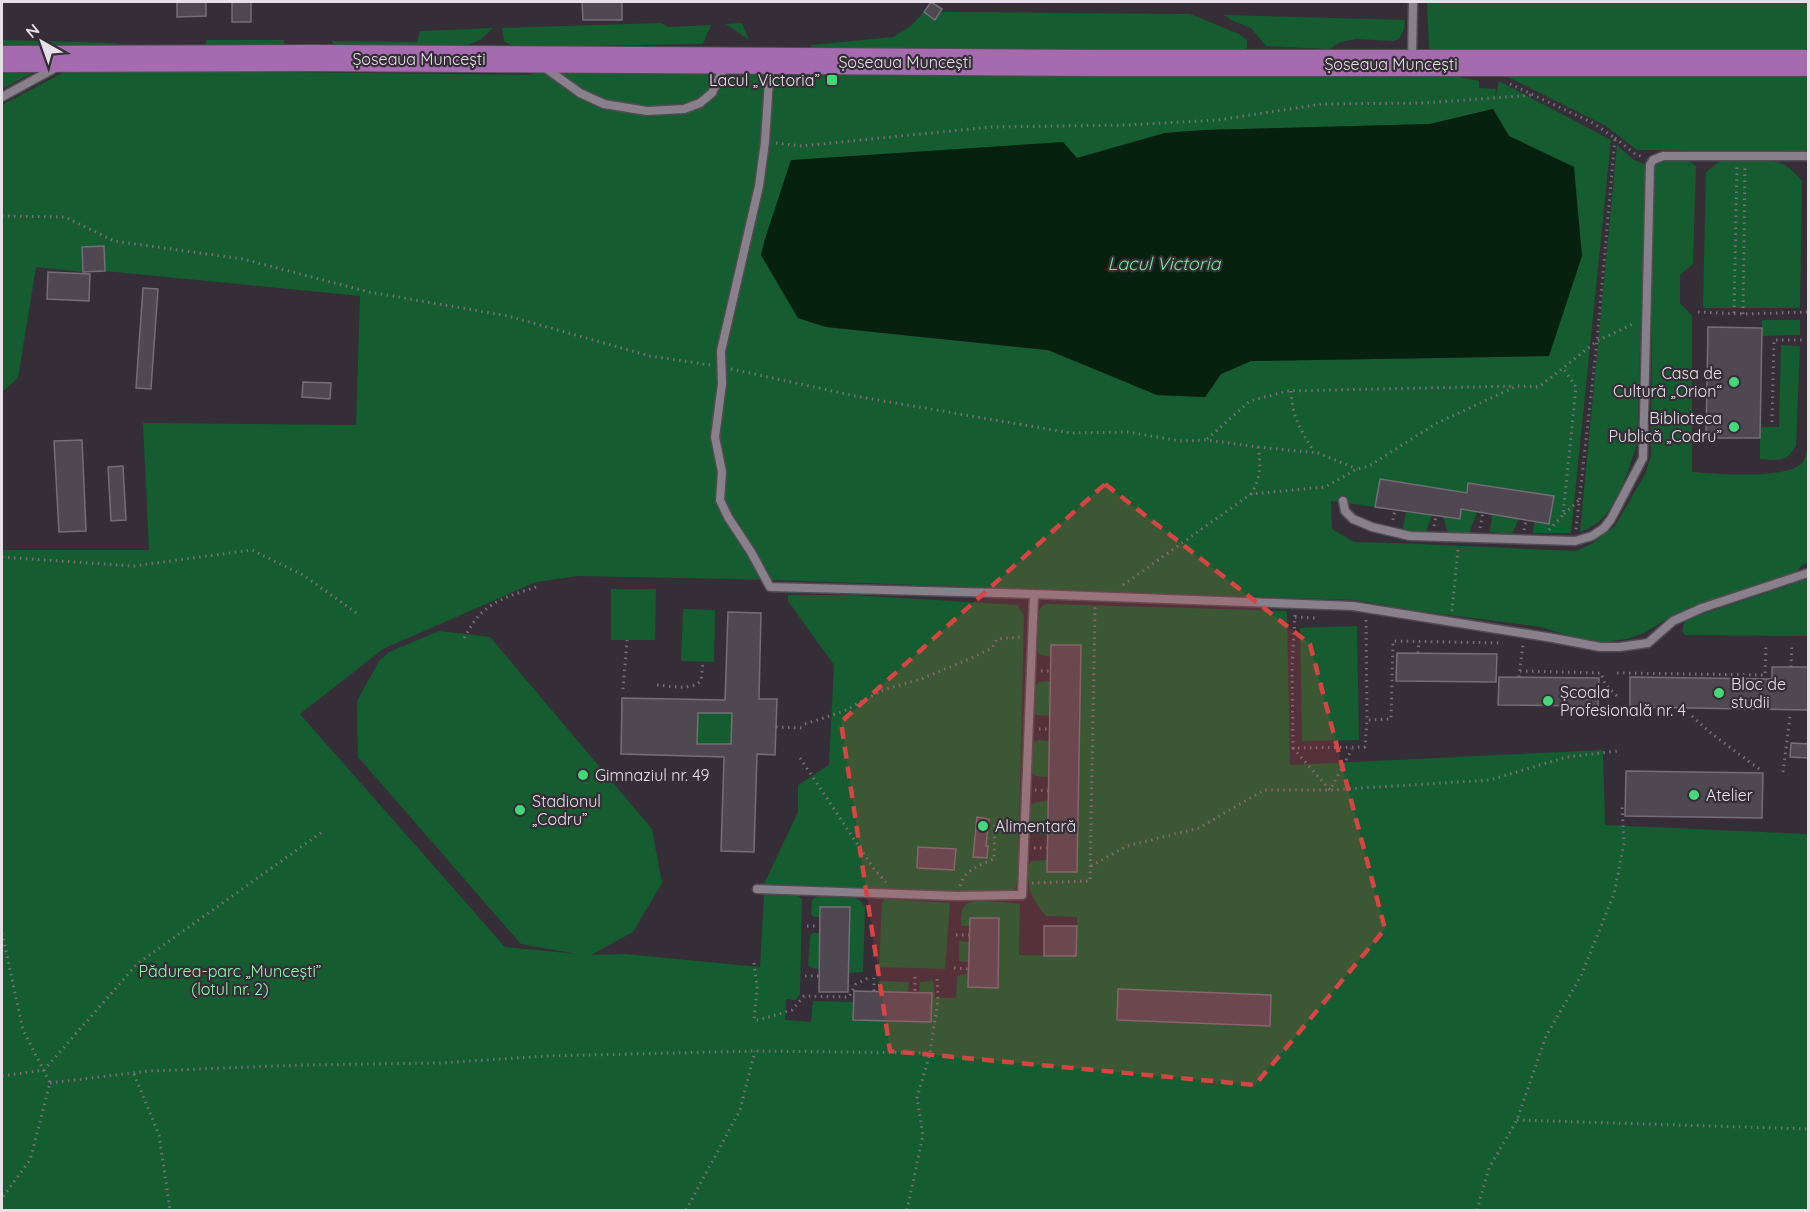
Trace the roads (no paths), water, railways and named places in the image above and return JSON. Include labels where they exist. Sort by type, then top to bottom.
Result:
[{"type":"main road","name":"Șoseaua Muncești","points":[[2,59],[313,58],[1412,64],[1809,63]]},
{"type":"lane","points":[[1412,64],[1413,2]]},
{"type":"lane","points":[[2,97],[71,59]]},
{"type":"lane","points":[[534,60],[580,93],[604,104],[647,111],[684,109],[700,104],[712,93],[727,61]]},
{"type":"lane","points":[[770,62],[765,142],[759,186],[721,351],[722,384],[715,437],[722,472],[720,500],[771,587],[1353,606],[1600,647],[1619,647],[1648,643],[1673,621],[1702,608],[1809,573]]},
{"type":"lane","points":[[1343,501],[1345,511],[1353,519],[1372,528],[1410,536],[1575,541],[1592,536],[1604,528],[1643,458],[1650,165],[1653,160],[1663,156],[1809,156]]},
{"type":"lane","points":[[757,889],[897,895],[1022,895],[1034,594]]},
{"type":"water","name":"Lacul Victoria","points":[[1493,109],[1509,136],[1574,167],[1582,256],[1549,356],[1251,361],[1221,374],[1205,397],[1157,395],[1048,350],[826,327],[798,318],[761,255],[791,160],[1063,142],[1077,158],[1165,133],[1430,124]]},
{"type":"place","name":"Lacul „Victoria”","points":[[832,80]]},
{"type":"place","name":"Casa de Cultură „Orion“","points":[[1734,382]]},
{"type":"place","name":"Biblioteca Publică „Codru”","points":[[1734,427]]},
{"type":"place","name":"Bloc de studii","points":[[1719,693]]},
{"type":"place","name":"Școala Profesională nr. 4","points":[[1548,701]]},
{"type":"place","name":"Gimnaziul nr. 49","points":[[583,775]]},
{"type":"place","name":"Atelier","points":[[1694,795]]},
{"type":"place","name":"Stadionul „Codru”","points":[[520,810]]},
{"type":"place","name":"Alimentară","points":[[983,826]]},
{"type":"park label","name":"Pădurea-parc „Muncești” (lotul nr. 2)","points":[[230,980]]}]
